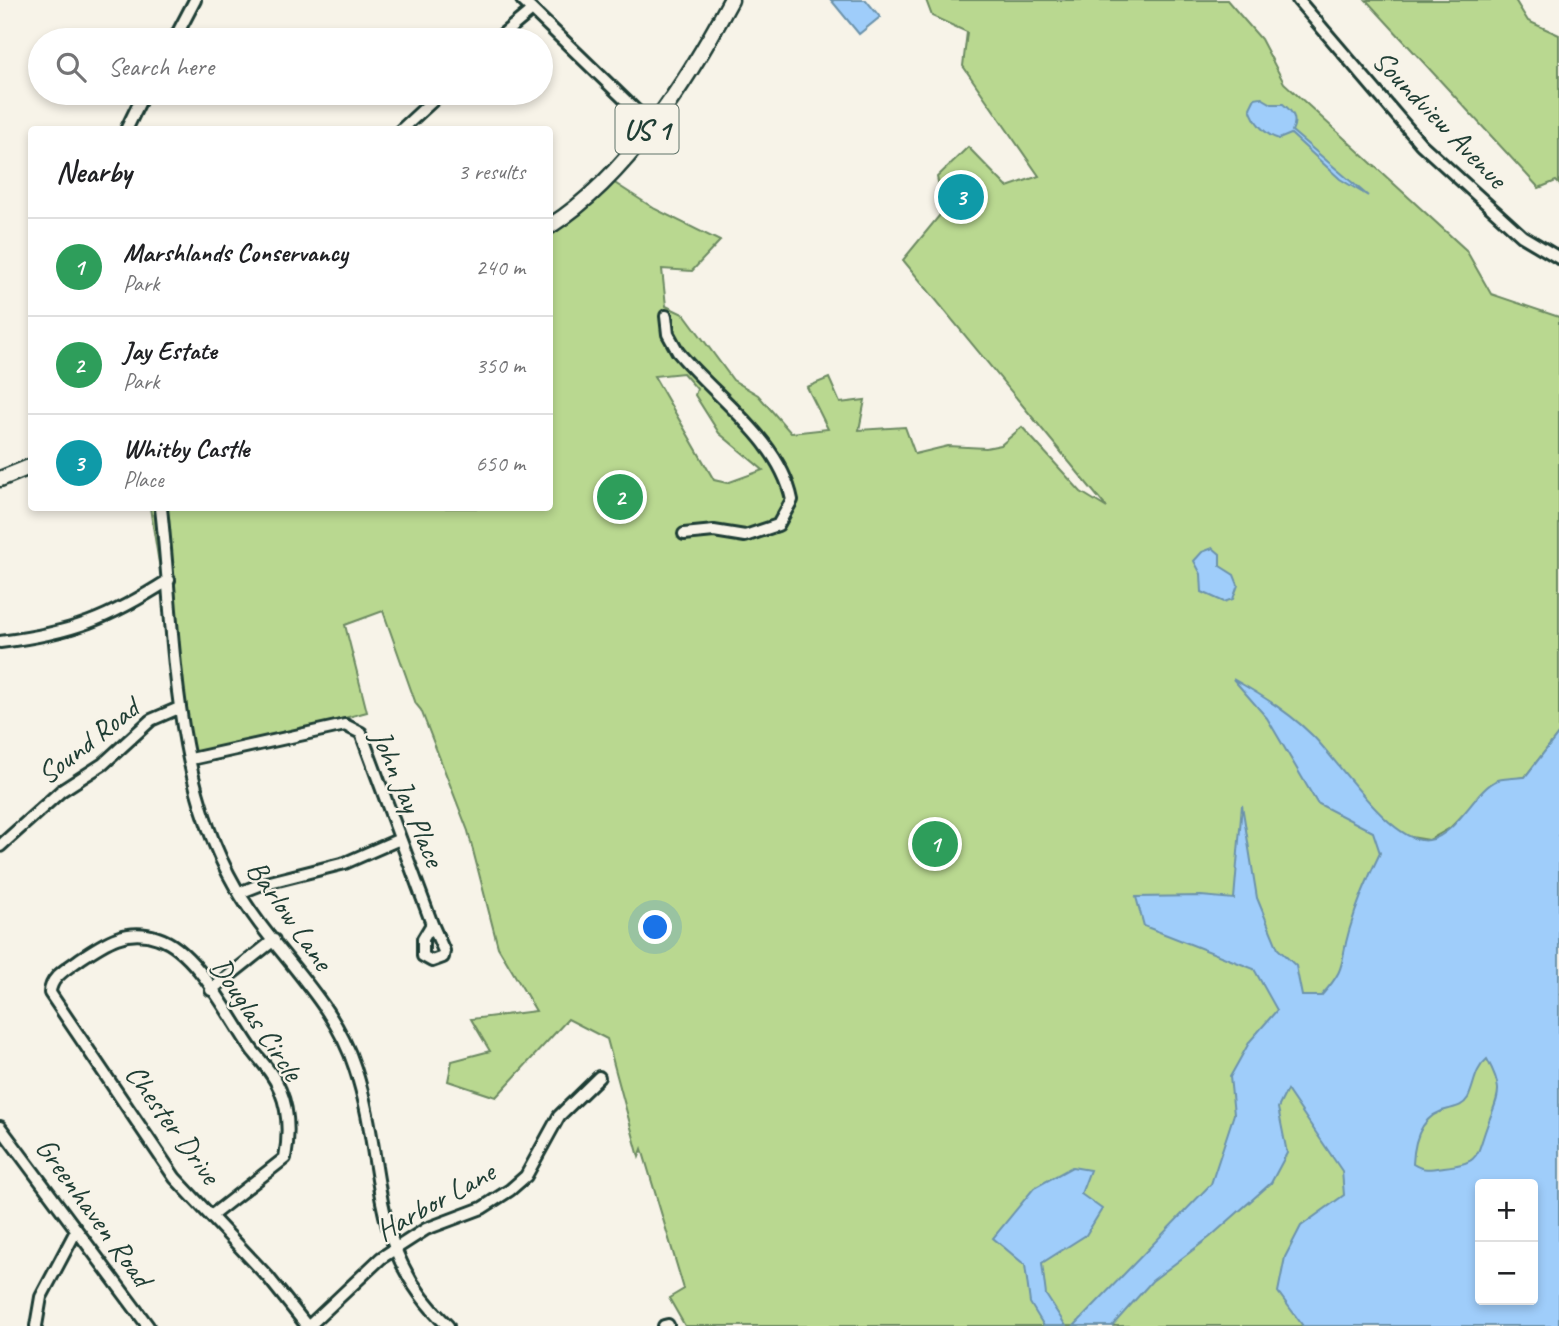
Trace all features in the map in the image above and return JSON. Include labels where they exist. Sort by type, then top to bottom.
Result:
[{"type":"main road","name":"US 1","points":[[553,223],[617,168],[683,80],[731,0]]},
{"type":"main road","points":[[0,479],[28,468]]},
{"type":"street","points":[[180,28],[195,0]]},
{"type":"street","points":[[522,0],[550,28]]},
{"type":"street","name":"Soundview Avenue","points":[[1298,0],[1421,144],[1522,236],[1559,258]]},
{"type":"street","points":[[510,28],[531,10]]},
{"type":"street","points":[[553,31],[651,125]]},
{"type":"street","points":[[128,126],[138,105]]},
{"type":"street","points":[[405,126],[428,105]]},
{"type":"street","points":[[666,316],[668,334],[678,352],[769,451],[783,470],[792,500],[778,525],[745,536],[714,531],[684,534]]},
{"type":"street","name":"Barlow Lane","points":[[161,511],[179,708],[215,844],[239,894],[310,985],[355,1066],[366,1110],[379,1197],[395,1249],[407,1278],[429,1309],[447,1326]]},
{"type":"street","points":[[0,642],[46,636],[107,616],[169,580]]},
{"type":"street","name":"Sound Road","points":[[0,846],[61,791],[103,764],[151,720],[179,708]]},
{"type":"street","name":"John Jay Place","points":[[191,759],[316,730],[345,725],[355,727],[362,733],[432,924]]},
{"type":"street","points":[[239,894],[262,884],[345,863],[400,839]]},
{"type":"street","name":"Douglas Circle","points":[[60,974],[102,944],[131,933],[159,938],[175,947],[197,969],[280,1089],[288,1128],[285,1158],[211,1216]]},
{"type":"street","points":[[211,990],[274,940]]},
{"type":"street","name":"Chester Drive","points":[[60,974],[50,986],[56,1003],[175,1178],[268,1278],[308,1326]]},
{"type":"street","name":"Harbor Lane","points":[[308,1326],[395,1249],[426,1229],[482,1208],[510,1190],[526,1176],[559,1116],[599,1077]]},
{"type":"street","name":"Greenhaven Road","points":[[0,1127],[148,1326]]},
{"type":"street","points":[[36,1326],[41,1297],[76,1231]]},
{"type":"green space","points":[[926,0],[1227,0],[1261,39],[1284,83],[1466,250],[1491,294],[1559,317],[1559,733],[1525,777],[1496,781],[1450,828],[1429,840],[1405,836],[1387,821],[1503,961],[1500,1130],[1350,1326],[685,1326],[669,1298],[684,1289],[642,1149],[639,1157],[607,1039],[568,1019],[496,1097],[448,1081],[452,1061],[490,1051],[471,1019],[536,1011],[498,947],[468,831],[421,710],[416,704],[383,611],[345,625],[367,712],[191,759],[150,511],[553,511],[553,233],[559,230],[562,218],[566,223],[613,182],[655,209],[720,241],[692,271],[662,269],[666,306],[685,315],[733,380],[758,395],[791,433],[828,429],[807,387],[829,378],[840,403],[865,400],[859,430],[905,427],[915,454],[948,446],[986,448],[1001,445],[1022,427],[1081,492],[1107,508],[903,260],[944,210],[937,177],[968,147],[1007,187],[1039,176],[963,66],[967,32],[932,16]],"holes":[[[683,373],[697,389],[695,395],[719,433],[763,470],[727,483],[714,480],[654,376]]]},
{"type":"green space","points":[[1366,0],[1515,0],[1528,21],[1559,35],[1559,184],[1556,181],[1539,188]]},
{"type":"water","points":[[831,0],[866,0],[880,17],[859,34]]},
{"type":"water","points":[[1260,97],[1272,104],[1283,104],[1287,107],[1294,119],[1292,131],[1368,196],[1340,179],[1291,134],[1279,139],[1265,131],[1257,123],[1250,108],[1255,98]]},
{"type":"water","points":[[1213,548],[1220,554],[1220,566],[1234,575],[1238,585],[1233,599],[1224,602],[1202,592],[1201,574],[1194,561],[1202,552]]},
{"type":"water","points":[[1233,679],[1274,704],[1303,727],[1383,816],[1399,830],[1415,838],[1429,840],[1448,830],[1482,792],[1498,780],[1525,777],[1559,733],[1559,1326],[1303,1326],[1278,1292],[1285,1257],[1301,1226],[1344,1195],[1342,1171],[1287,1090],[1278,1108],[1287,1153],[1271,1183],[1210,1237],[1152,1281],[1112,1326],[1074,1326],[1211,1184],[1234,1114],[1230,1077],[1250,1041],[1277,1010],[1254,969],[1144,926],[1136,897],[1201,896],[1234,899],[1242,805],[1257,898],[1278,949],[1296,966],[1302,996],[1321,996],[1339,971],[1355,911],[1380,853],[1373,832],[1317,803],[1267,718]],"holes":[[[1487,1059],[1496,1079],[1497,1100],[1475,1156],[1465,1163],[1435,1168],[1424,1169],[1413,1164],[1421,1129],[1432,1116],[1464,1103],[1475,1077]]]},
{"type":"water","points":[[1072,1167],[1090,1170],[1081,1194],[1102,1209],[1086,1235],[1042,1263],[1046,1295],[1066,1326],[1044,1326],[1030,1303],[1025,1265],[993,1238],[1034,1188]]},
{"type":"place","name":"Whitby Castle","points":[[961,197]]},
{"type":"place","name":"Jay Estate","points":[[620,497]]},
{"type":"place","name":"Marshlands Conservancy","points":[[935,844]]}]
